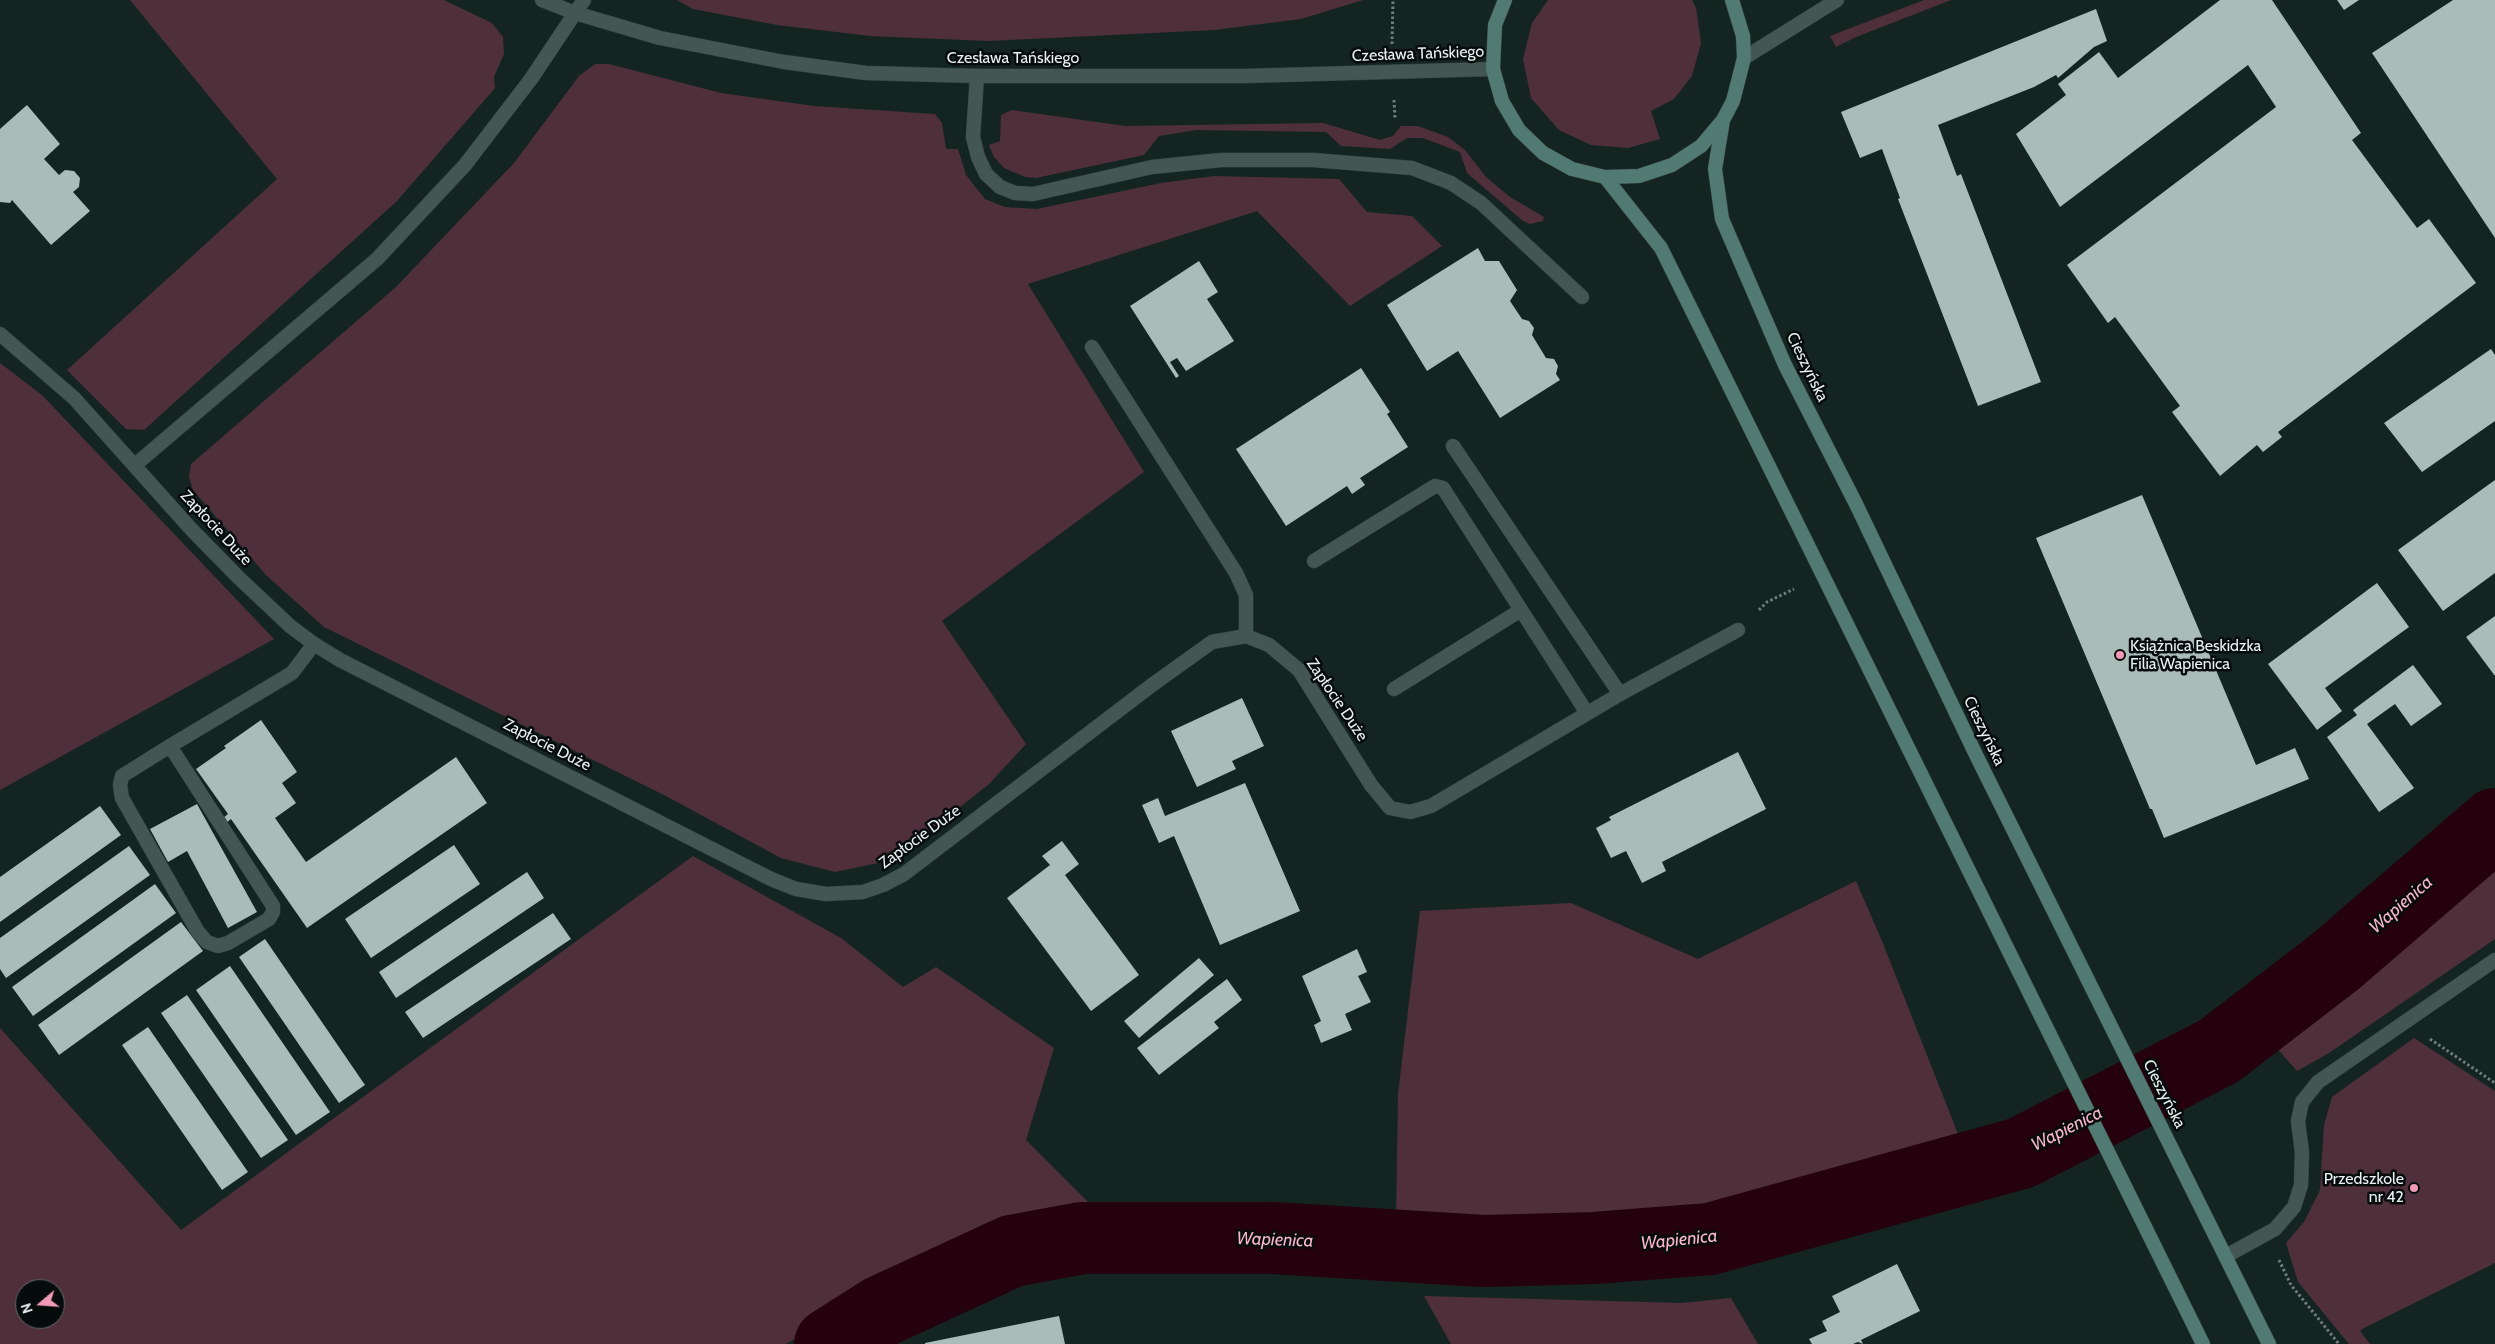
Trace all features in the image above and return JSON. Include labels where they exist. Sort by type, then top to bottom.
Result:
[{"type":"main road","points":[[1505,0],[1495,25],[1494,69],[1502,101],[1519,130],[1542,153],[1572,169],[1604,177],[1639,176],[1672,165],[1701,146],[1724,120],[1733,100],[1744,58],[1743,36],[1732,0]]},
{"type":"main road","name":"Cieszyńska","points":[[1724,120],[1715,170],[1722,219],[1785,365],[1856,504],[1930,661],[2269,1344]]},
{"type":"main road","points":[[1604,177],[1661,248],[2203,1344]]},
{"type":"street","name":"Czesława Tańskiego","points":[[542,0],[575,13],[660,38],[784,62],[866,73],[977,76],[1235,76],[1494,69]]},
{"type":"street","points":[[135,465],[377,259],[465,165],[531,79],[584,0]]},
{"type":"street","points":[[1744,58],[1837,0]]},
{"type":"street","points":[[977,76],[973,137],[978,157],[986,174],[1000,187],[1015,193],[1033,194],[1152,167],[1221,160],[1313,160],[1412,168],[1451,183],[1480,203],[1582,297]]},
{"type":"street","name":"Zapłocie Duże","points":[[0,334],[74,398],[191,529],[290,626],[314,644],[340,660],[771,879],[796,889],[845,895],[863,892],[883,885],[904,874],[1152,685],[1212,642],[1246,636],[1269,645],[1299,670],[1371,785],[1390,808],[1410,812],[1431,806],[1620,694],[1738,630]]},
{"type":"street","points":[[1092,347],[1236,573],[1246,595],[1246,636]]},
{"type":"street","points":[[1453,446],[1620,694]]},
{"type":"street","points":[[1314,561],[1434,486],[1443,488],[1587,713]]},
{"type":"street","points":[[1394,689],[1521,610]]},
{"type":"street","points":[[170,746],[273,906],[273,912],[269,919],[228,943],[218,946],[207,942],[198,932],[122,798],[120,785],[122,776],[170,746],[292,673],[314,644]]},
{"type":"street","points":[[2226,1256],[2275,1229],[2294,1207],[2301,1185],[2302,1153],[2298,1121],[2302,1102],[2318,1082],[2495,960]]},
{"type":"path","points":[[1393,0],[1391,14],[1394,72]]},
{"type":"path","points":[[1767,602],[1794,589]]},
{"type":"path","points":[[2410,1019],[2419,1031],[2495,1084]]},
{"type":"path","points":[[2275,1229],[2279,1258],[2291,1285],[2339,1344]]},
{"type":"shaded area","points":[[130,0],[444,0],[492,23],[503,37],[504,54],[494,77],[495,88],[397,201],[144,430],[126,429],[67,370],[277,179]]},
{"type":"shaded area","points":[[677,0],[1363,0],[1301,19],[1214,30],[989,41],[870,36],[777,25],[693,9]]},
{"type":"shaded area","points":[[1548,0],[1692,0],[1696,8],[1701,43],[1692,76],[1674,99],[1651,111],[1660,139],[1628,148],[1591,145],[1559,130],[1531,98],[1523,59],[1532,23]]},
{"type":"shaded area","points":[[1924,0],[1951,0],[1856,37],[1836,47],[1830,36]]},
{"type":"shaded area","points":[[595,64],[609,64],[721,93],[814,106],[935,114],[942,123],[946,149],[958,149],[966,175],[985,199],[1005,207],[1037,209],[1161,183],[1214,176],[1339,179],[1367,212],[1412,216],[1442,246],[1350,306],[1257,211],[1028,284],[1144,472],[942,621],[1026,744],[989,784],[921,838],[883,862],[835,872],[781,858],[664,795],[324,627],[266,575],[193,490],[189,477],[191,464],[396,287],[514,163],[579,76]]},
{"type":"shaded area","points":[[1012,110],[1125,126],[1323,123],[1380,140],[1393,136],[1401,126],[1418,126],[1448,137],[1465,150],[1486,177],[1510,197],[1544,217],[1543,221],[1530,224],[1523,221],[1467,173],[1460,152],[1423,138],[1407,138],[1390,149],[1341,146],[1326,132],[1196,130],[1159,136],[1144,155],[1036,178],[1025,177],[1004,168],[994,157],[989,145],[1000,141],[1001,115]]},
{"type":"shaded area","points":[[0,363],[42,395],[274,639],[0,790]]},
{"type":"shaded area","points":[[2495,850],[2495,939],[2329,1053],[2297,1071],[2275,1046],[2354,968]]},
{"type":"shaded area","points":[[693,856],[841,938],[903,987],[936,967],[1054,1048],[1026,1140],[1109,1223],[1000,1240],[858,1303],[786,1344],[0,1344],[0,1028],[181,1230]]},
{"type":"shaded area","points":[[1856,881],[1882,941],[1960,1139],[1931,1153],[1696,1221],[1617,1227],[1496,1227],[1396,1221],[1398,1094],[1420,911],[1571,903],[1698,959]]},
{"type":"shaded area","name":"Przedszkole nr 42","points":[[2414,1038],[2495,1091],[2495,1263],[2364,1328],[2360,1331],[2370,1344],[2349,1344],[2298,1282],[2286,1243],[2304,1222],[2320,1190],[2324,1125],[2332,1097]]},
{"type":"shaded area","points":[[1424,1296],[1682,1303],[1731,1298],[1758,1344],[1451,1344]]},
{"type":"building","points":[[2220,0],[2272,0],[2361,133],[2352,140],[2417,228],[2429,219],[2476,283],[2278,432],[2282,437],[2263,452],[2257,445],[2220,476],[2172,412],[2180,406],[2115,317],[2108,323],[2067,265],[2276,107],[2248,65],[2060,207],[2016,134],[2066,95],[2058,84],[2099,52],[2118,78]]},
{"type":"building","points":[[2337,0],[2359,0],[2344,10]]},
{"type":"building","points":[[2453,0],[2495,0],[2495,238],[2372,53]]},
{"type":"building","points":[[2096,9],[2107,41],[2094,47],[2058,78],[2056,75],[2034,87],[1938,125],[1957,176],[1961,174],[2041,382],[1978,406],[1898,199],[1900,198],[1882,149],[1860,158],[1841,112]]},
{"type":"building","points":[[27,105],[60,144],[44,159],[59,175],[65,170],[74,171],[80,178],[79,187],[73,192],[90,211],[51,245],[12,200],[10,203],[0,202],[0,129]]},
{"type":"building","points":[[1478,248],[1485,261],[1499,261],[1517,290],[1510,301],[1522,319],[1529,321],[1534,328],[1532,335],[1546,358],[1554,359],[1558,366],[1556,374],[1560,380],[1500,418],[1458,351],[1427,371],[1387,305]]},
{"type":"building","points":[[1199,261],[1218,292],[1207,299],[1234,341],[1186,371],[1177,358],[1170,362],[1179,376],[1176,378],[1130,306]]},
{"type":"building","points":[[2491,349],[2495,355],[2495,421],[2422,472],[2384,423]]},
{"type":"building","points":[[1361,368],[1390,412],[1387,414],[1408,447],[1360,478],[1365,485],[1352,494],[1347,486],[1286,526],[1236,449]]},
{"type":"building","points":[[2495,480],[2495,573],[2443,611],[2398,550]]},
{"type":"building","points":[[2142,495],[2256,765],[2295,748],[2309,779],[2164,838],[2036,538]]},
{"type":"building","points":[[2377,583],[2409,627],[2325,688],[2342,711],[2317,730],[2268,664]]},
{"type":"building","points":[[2495,616],[2495,676],[2466,637]]},
{"type":"building","points":[[2413,665],[2442,704],[2411,726],[2395,704],[2367,724],[2414,788],[2379,812],[2327,737],[2357,715],[2353,710]]},
{"type":"building","points":[[1242,698],[1264,746],[1232,761],[1236,769],[1197,787],[1171,731]]},
{"type":"building","points":[[261,720],[297,772],[282,783],[296,803],[275,818],[306,862],[456,757],[487,803],[307,928],[231,819],[226,823],[223,818],[228,814],[196,769],[226,748],[224,746]]},
{"type":"building","points":[[1738,752],[1766,809],[1662,862],[1666,871],[1642,883],[1626,851],[1611,858],[1596,828],[1611,820],[1609,817]]},
{"type":"building","points":[[1245,783],[1300,911],[1220,945],[1174,836],[1159,843],[1142,805],[1158,798],[1165,816]]},
{"type":"building","points":[[197,804],[257,912],[228,928],[187,851],[168,862],[150,829]]},
{"type":"building","points":[[100,806],[121,835],[0,922],[0,877]]},
{"type":"building","points":[[1062,841],[1079,864],[1065,875],[1139,975],[1091,1011],[1007,898],[1050,865],[1042,856]]},
{"type":"building","points":[[454,845],[480,884],[371,958],[345,919]]},
{"type":"building","points":[[129,846],[150,875],[6,978],[0,969],[0,938]]},
{"type":"building","points":[[527,872],[544,898],[396,998],[379,972]]},
{"type":"building","points":[[155,884],[176,913],[33,1016],[12,987]]},
{"type":"building","points":[[553,913],[571,939],[423,1038],[405,1012]]},
{"type":"building","points":[[181,922],[203,951],[59,1055],[38,1025]]},
{"type":"building","points":[[265,939],[365,1085],[339,1103],[239,957]]},
{"type":"building","points":[[1357,949],[1367,972],[1358,976],[1371,1002],[1345,1014],[1352,1030],[1321,1043],[1314,1025],[1321,1021],[1302,976]]},
{"type":"building","points":[[1199,958],[1214,975],[1139,1038],[1124,1021]]},
{"type":"building","points":[[230,966],[330,1112],[296,1135],[196,990]]},
{"type":"building","points":[[1227,979],[1242,1000],[1214,1022],[1219,1028],[1159,1075],[1137,1048]]},
{"type":"building","points":[[187,995],[288,1140],[261,1158],[161,1013]]},
{"type":"building","points":[[148,1027],[248,1172],[222,1190],[122,1045]]},
{"type":"building","points":[[1897,1264],[1920,1311],[1861,1340],[1863,1344],[1858,1342],[1853,1344],[1812,1344],[1809,1339],[1827,1331],[1822,1321],[1840,1312],[1832,1296]]},
{"type":"building","points":[[1059,1316],[1065,1344],[925,1344],[925,1343]]},
{"type":"waterway","name":"Wapienica","points":[[830,1344],[882,1311],[1012,1251],[1082,1238],[1273,1238],[1484,1251],[1594,1248],[1710,1239],[2021,1153],[2219,1051],[2336,961],[2495,824]]},
{"type":"place","name":"Książnica Beskidzka Filia Wapienica","points":[[2120,655]]},
{"type":"place","name":"Przedszkole nr 42","points":[[2414,1188]]}]
